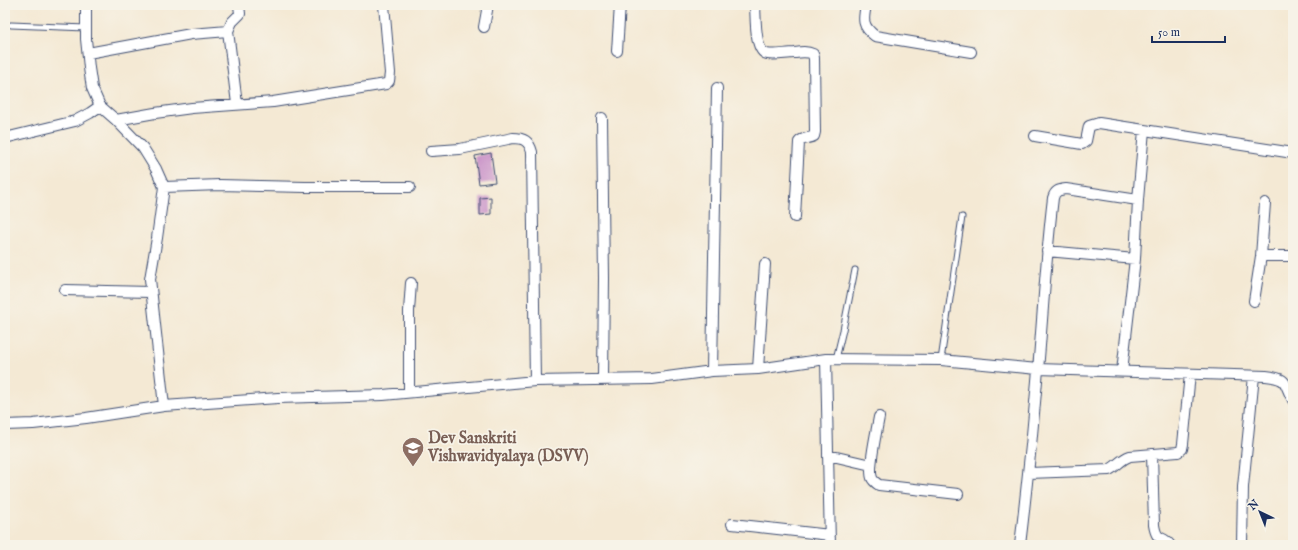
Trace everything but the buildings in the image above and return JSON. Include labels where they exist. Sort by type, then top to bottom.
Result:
[{"type":"street","points":[[86,5],[86,28],[92,88],[100,106],[143,148],[156,169],[164,188],[150,279],[150,292],[164,406]]},
{"type":"street","points":[[237,104],[228,31],[232,22],[240,14],[239,5]]},
{"type":"street","points":[[116,120],[184,109],[273,102],[386,84],[389,82],[390,73],[384,5]]},
{"type":"street","points":[[484,27],[488,5]]},
{"type":"street","points":[[617,51],[620,5]]},
{"type":"street","points":[[755,5],[758,43],[762,51],[766,54],[807,52],[813,54],[814,58],[815,132],[814,136],[804,138],[799,142],[795,217]]},
{"type":"street","points":[[866,5],[864,19],[865,25],[875,36],[971,52]]},
{"type":"street","points":[[88,53],[191,34],[228,31]]},
{"type":"street","points":[[712,371],[717,88]]},
{"type":"street","points":[[5,138],[74,121],[100,106]]},
{"type":"street","points":[[602,118],[604,278],[603,379]]},
{"type":"street","points":[[1036,136],[1082,144],[1086,141],[1089,126],[1091,124],[1099,123],[1293,153]]},
{"type":"street","points":[[1122,371],[1135,259],[1144,130]]},
{"type":"street","points":[[431,152],[460,149],[513,138],[521,138],[530,145],[532,160],[535,381]]},
{"type":"street","points":[[164,188],[220,185],[410,187]]},
{"type":"street","points":[[1020,545],[1029,472],[1052,198],[1055,192],[1066,189],[1138,200]]},
{"type":"street","points":[[1254,301],[1261,256],[1265,203]]},
{"type":"street","points":[[1047,251],[1135,259]]},
{"type":"street","points":[[1261,256],[1293,256]]},
{"type":"street","points":[[758,369],[764,264]]},
{"type":"street","points":[[409,392],[409,312],[411,283]]},
{"type":"street","points":[[64,290],[150,292]]},
{"type":"street","points":[[732,524],[830,540],[828,456],[831,359]]},
{"type":"street","points":[[5,425],[33,424],[86,418],[164,406],[278,398],[383,395],[535,381],[652,379],[712,371],[758,369],[831,359],[940,360],[1038,369],[1277,378],[1286,383],[1293,400]]},
{"type":"street","points":[[1029,472],[1109,470],[1123,458],[1130,456],[1178,452],[1182,449],[1190,374]]},
{"type":"street","points":[[1242,545],[1243,487],[1254,376]]},
{"type":"street","points":[[879,417],[871,464],[871,477],[879,485],[958,494]]},
{"type":"street","points":[[1152,454],[1155,532],[1159,539],[1170,545]]},
{"type":"street","points":[[828,456],[871,464]]},
{"type":"lane","points":[[11,25],[86,28]]},
{"type":"lane","points":[[940,360],[962,218]]},
{"type":"lane","points":[[831,359],[843,330],[856,270]]},
{"type":"place","name":"Dev Sanskriti Vishwavidyalaya (DSVV)","points":[[413,468]]}]
